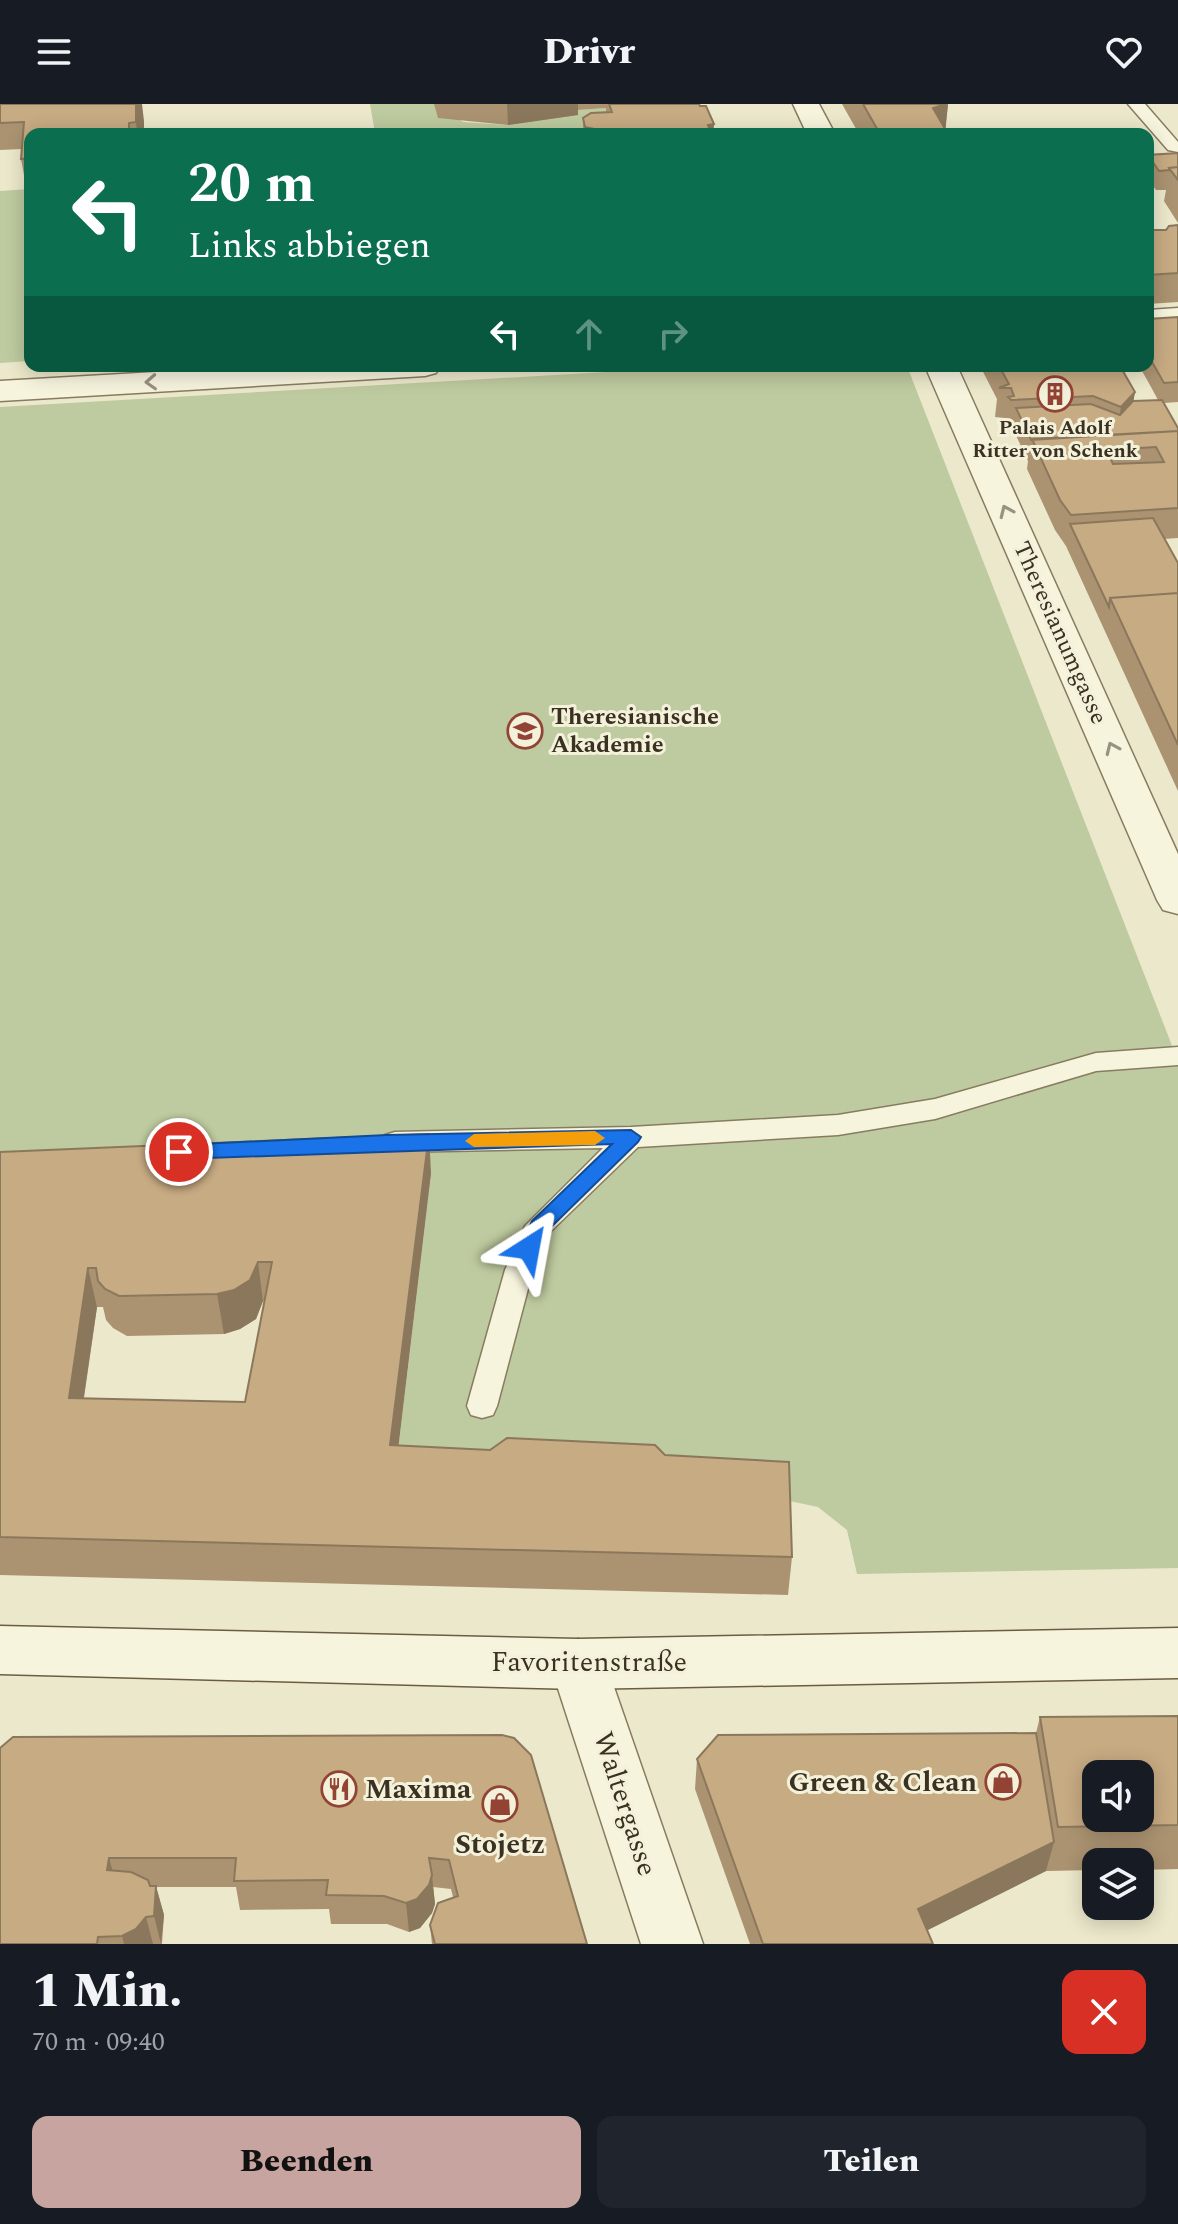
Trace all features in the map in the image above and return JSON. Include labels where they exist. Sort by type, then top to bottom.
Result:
[{"type":"street","points":[[806,104],[818,128]]},
{"type":"street","points":[[1154,319],[1178,317]]},
{"type":"street","points":[[0,391],[323,372]]},
{"type":"street","name":"Theresianumgasse","points":[[944,372],[1161,818],[1178,900]]},
{"type":"street","name":"Favoritenstraße","points":[[0,1650],[578,1664],[1178,1653]]},
{"type":"street","name":"Waltergasse","points":[[578,1664],[672,1944]]},
{"type":"lane","points":[[1136,104],[1174,147],[1178,147]]},
{"type":"lane","points":[[372,1143],[631,1137],[838,1125],[935,1109],[1096,1062],[1178,1056]]},
{"type":"lane","points":[[482,1406],[519,1270],[539,1226],[631,1137]]},
{"type":"green space","points":[[370,104],[434,104],[463,122],[507,125],[578,115],[577,110],[606,108],[609,128],[374,128]]},
{"type":"green space","points":[[24,189],[24,361],[0,363],[0,191]]},
{"type":"green space","name":"Theresianische Akademie","points":[[606,372],[909,372],[1178,1061],[1178,1568],[857,1574],[847,1530],[818,1507],[785,1500],[394,1484],[431,1173],[0,1192],[0,407]]},
{"type":"building","points":[[0,104],[138,104],[136,122],[129,123],[129,128],[24,128],[24,159],[21,159],[24,122],[0,123]]},
{"type":"building","points":[[609,104],[699,104],[706,106],[714,124],[708,125],[709,128],[585,127],[583,118],[591,113],[612,112]]},
{"type":"building","points":[[863,104],[946,104],[933,108],[945,128],[877,128]]},
{"type":"building","points":[[1178,153],[1178,167],[1159,171],[1154,164],[1154,155]]},
{"type":"building","points":[[1178,167],[1178,180],[1169,168]]},
{"type":"building","points":[[1178,225],[1178,273],[1154,275],[1154,230],[1166,230],[1169,226]]},
{"type":"building","points":[[1178,317],[1178,382],[1164,383],[1154,366],[1154,319]]},
{"type":"building","points":[[1002,372],[1123,372],[1135,392],[1121,407],[1093,396],[1011,400],[1008,397],[1014,396],[1011,388],[999,388],[1009,384]]},
{"type":"building","points":[[1162,400],[1178,431],[1031,440],[1016,408],[1091,404],[1120,415],[1133,401]]},
{"type":"building","points":[[1178,431],[1178,508],[1071,515],[1060,500],[1032,439]],"holes":[[[1156,447],[1164,462],[1113,464],[1106,450]]]},
{"type":"building","points":[[1153,518],[1178,563],[1178,593],[1110,598],[1109,607],[1070,524]]},
{"type":"building","points":[[1178,593],[1178,745],[1110,598]]},
{"type":"building","points":[[429,1134],[390,1445],[490,1450],[507,1438],[655,1445],[665,1455],[789,1462],[792,1557],[0,1537],[0,1152]],"holes":[[[258,1262],[272,1262],[245,1402],[69,1398],[88,1268],[96,1268],[98,1281],[105,1289],[119,1296],[217,1294],[234,1290],[250,1280]]]},
{"type":"building","points":[[1178,1716],[1178,1825],[1154,1825],[1154,1760],[1082,1760],[1082,1827],[1058,1827],[1040,1717]]},
{"type":"building","points":[[1036,1733],[1054,1842],[918,1909],[933,1944],[763,1944],[697,1759],[718,1735]]},
{"type":"building","points":[[502,1735],[514,1738],[531,1755],[587,1944],[435,1944],[430,1925],[438,1903],[458,1896],[449,1860],[429,1858],[432,1875],[429,1885],[417,1899],[406,1903],[384,1896],[326,1895],[328,1880],[234,1881],[236,1858],[109,1858],[107,1870],[131,1872],[148,1880],[150,1886],[156,1886],[154,1916],[146,1917],[136,1929],[122,1936],[98,1937],[97,1944],[0,1944],[0,1748],[13,1737]]},
{"type":"slow traffic","points":[[474,1141],[595,1138]]},
{"type":"place","name":"Palais Adolf Ritter von Schenk","points":[[1055,394]]},
{"type":"place","name":"Theresianische Akademie","points":[[525,731]]},
{"type":"place","name":"Green & Clean","points":[[1003,1782]]},
{"type":"place","name":"Maxima","points":[[339,1789]]},
{"type":"place","name":"Stojetz","points":[[500,1804]]},
{"type":"route","points":[[179,1152],[387,1142],[631,1137],[539,1226],[529,1248]]}]
